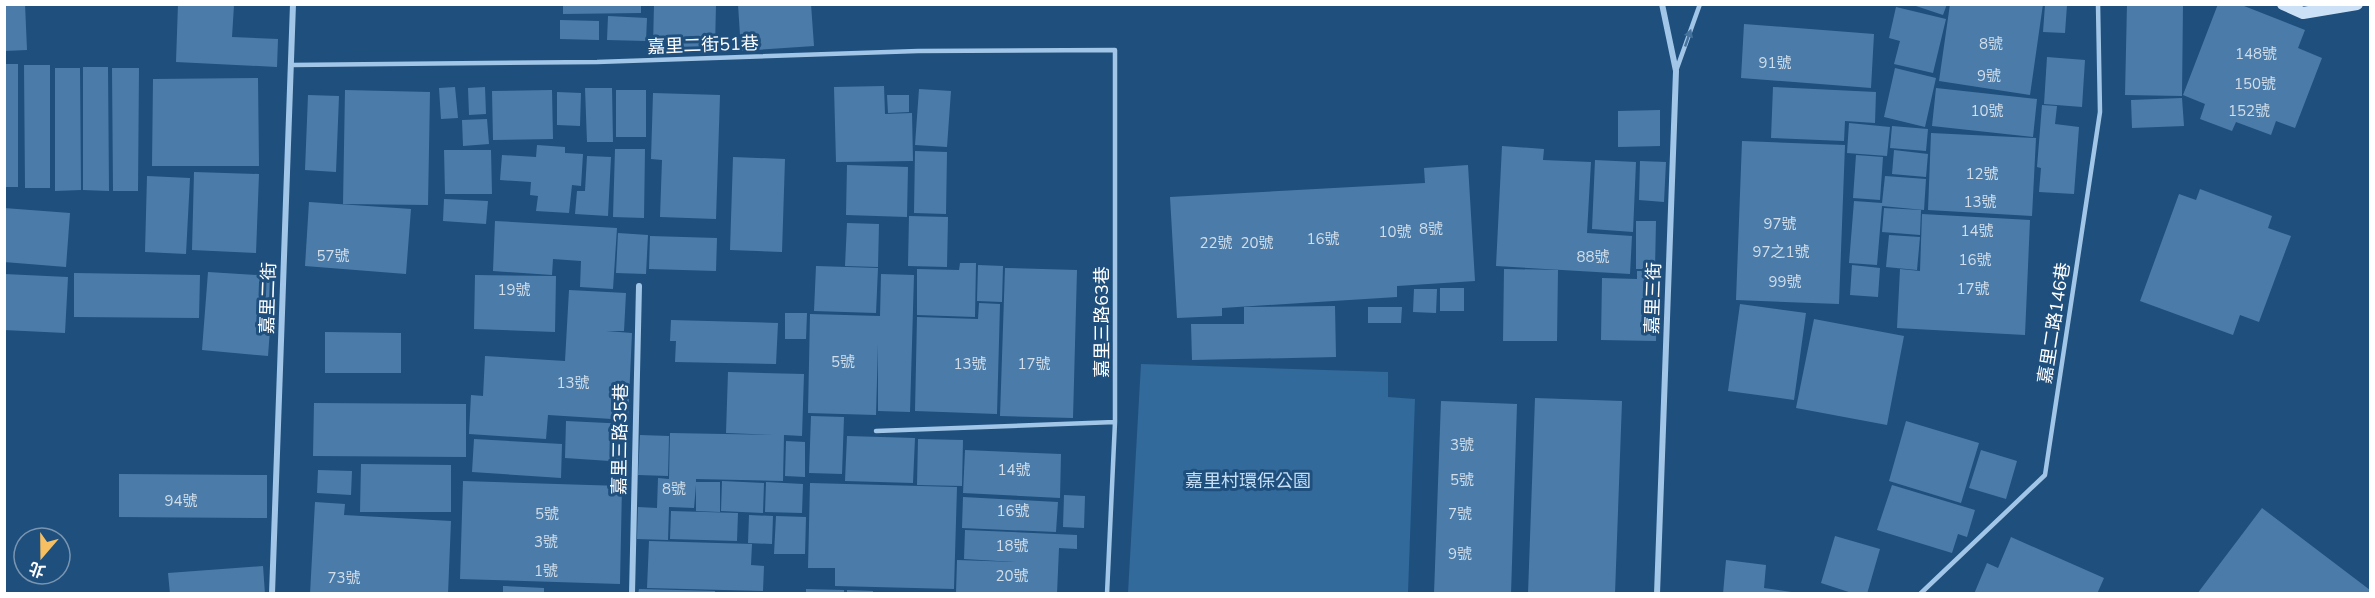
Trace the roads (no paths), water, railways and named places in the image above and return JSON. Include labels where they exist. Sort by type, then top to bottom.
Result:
[{"type":"street","name":"嘉里二街","points":[[272,594],[293,4]]},
{"type":"street","name":"嘉里三街","points":[[1657,594],[1676,71],[1662,4]]},
{"type":"street","points":[[2283,4],[2303,13],[2357,4]]},
{"type":"street","name":"嘉里三路35巷","points":[[632,594],[639,286]]},
{"type":"lane","points":[[1676,71],[1700,4]]},
{"type":"lane","name":"嘉里二路146巷","points":[[1920,594],[2045,475],[2100,112],[2098,4]]},
{"type":"lane","name":"嘉里二街51巷","points":[[291,65],[597,62],[918,51],[1115,50]]},
{"type":"lane","name":"嘉里三路63巷","points":[[1107,594],[1115,422],[1115,50]]},
{"type":"lane","points":[[876,431],[1115,422]]},
{"type":"park label","name":"嘉里村環保公園","points":[[1248,481]]}]
